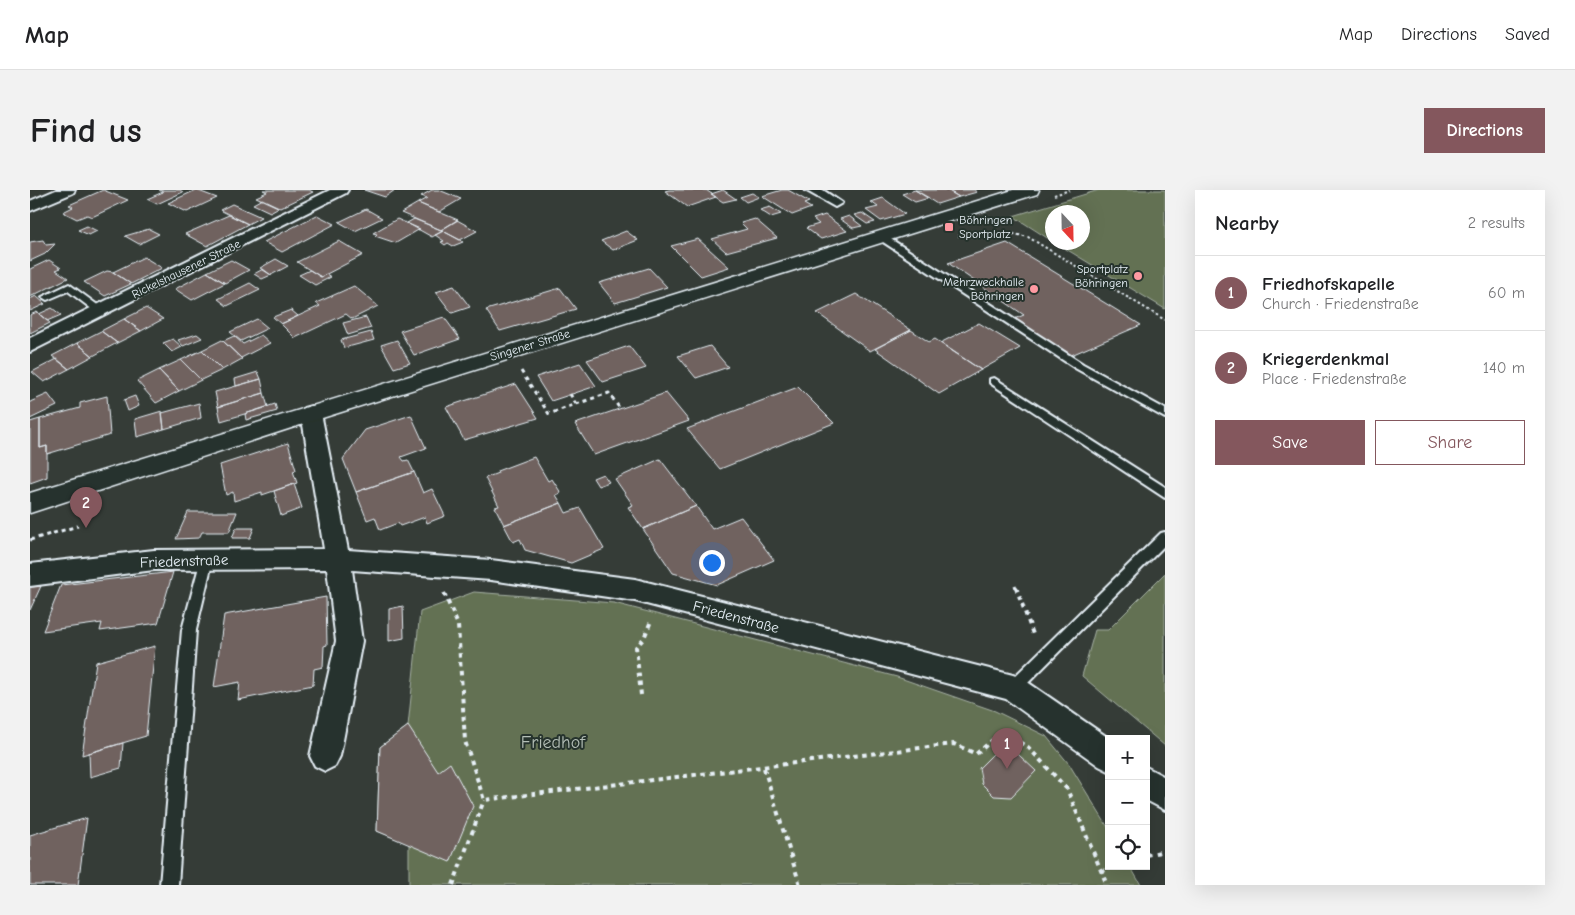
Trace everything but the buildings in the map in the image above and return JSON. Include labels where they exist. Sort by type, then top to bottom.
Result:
[{"type":"street","points":[[30,206],[68,190]]},
{"type":"street","name":"Rickelshausener Straße","points":[[30,346],[341,190]]},
{"type":"street","points":[[812,190],[835,203]]},
{"type":"street","name":"Singener Straße","points":[[30,503],[1020,191]]},
{"type":"street","points":[[311,413],[338,559],[349,641],[325,756]]},
{"type":"street","name":"Friedenstraße","points":[[30,575],[154,560],[338,559],[491,570],[635,590],[1013,688],[1105,753]]},
{"type":"street","points":[[1150,785],[1165,796]]},
{"type":"lane","points":[[880,236],[1079,366],[1165,414]]},
{"type":"lane","points":[[47,297],[68,287],[100,311]]},
{"type":"lane","points":[[994,381],[1165,493]]},
{"type":"lane","points":[[1013,688],[1165,537]]},
{"type":"lane","points":[[169,885],[190,630],[208,559]]},
{"type":"path","points":[[952,235],[971,238],[1001,233],[1018,234],[1039,242],[1165,320]]},
{"type":"path","points":[[509,351],[549,414],[609,393],[620,408]]},
{"type":"path","points":[[570,394],[576,404]]},
{"type":"path","points":[[30,540],[78,526]]},
{"type":"path","points":[[438,566],[446,602],[454,613],[458,625],[465,741],[484,800],[453,885]]},
{"type":"path","points":[[1015,585],[1041,659]]},
{"type":"path","points":[[641,695],[636,647],[644,638],[654,614]]},
{"type":"path","points":[[484,800],[954,744],[976,754],[1002,732],[1028,747],[1067,789],[1107,885]]},
{"type":"path","points":[[764,768],[800,885]]},
{"type":"path","points":[[1150,854],[1165,851]]},
{"type":"path","points":[[1101,872],[1105,870]]},
{"type":"green space","name":"Sportplatz Böhringen","points":[[1099,190],[1165,190],[1165,309],[1068,250],[1090,250],[1090,205],[1049,205]]},
{"type":"green space","name":"Sportplatz Böhringen","points":[[1045,206],[1045,237],[1013,216]]},
{"type":"green space","points":[[1165,573],[1165,746],[1082,676],[1095,630],[1108,630]]},
{"type":"green space","name":"Friedhof","points":[[474,592],[614,603],[897,677],[995,711],[1046,736],[1069,764],[1105,822],[1105,870],[1132,870],[1141,885],[409,885],[409,844],[377,831],[380,747],[408,726],[420,612]]},
{"type":"place","name":"Böhringen Sportplatz","points":[[949,227]]},
{"type":"place","name":"Sportplatz Böhringen","points":[[1138,276]]},
{"type":"place","name":"Mehrzweckhalle Böhringen","points":[[1034,289]]},
{"type":"place","name":"Kriegerdenkmal","points":[[86,528]]},
{"type":"place","name":"Friedhofskapelle","points":[[1007,769]]}]
